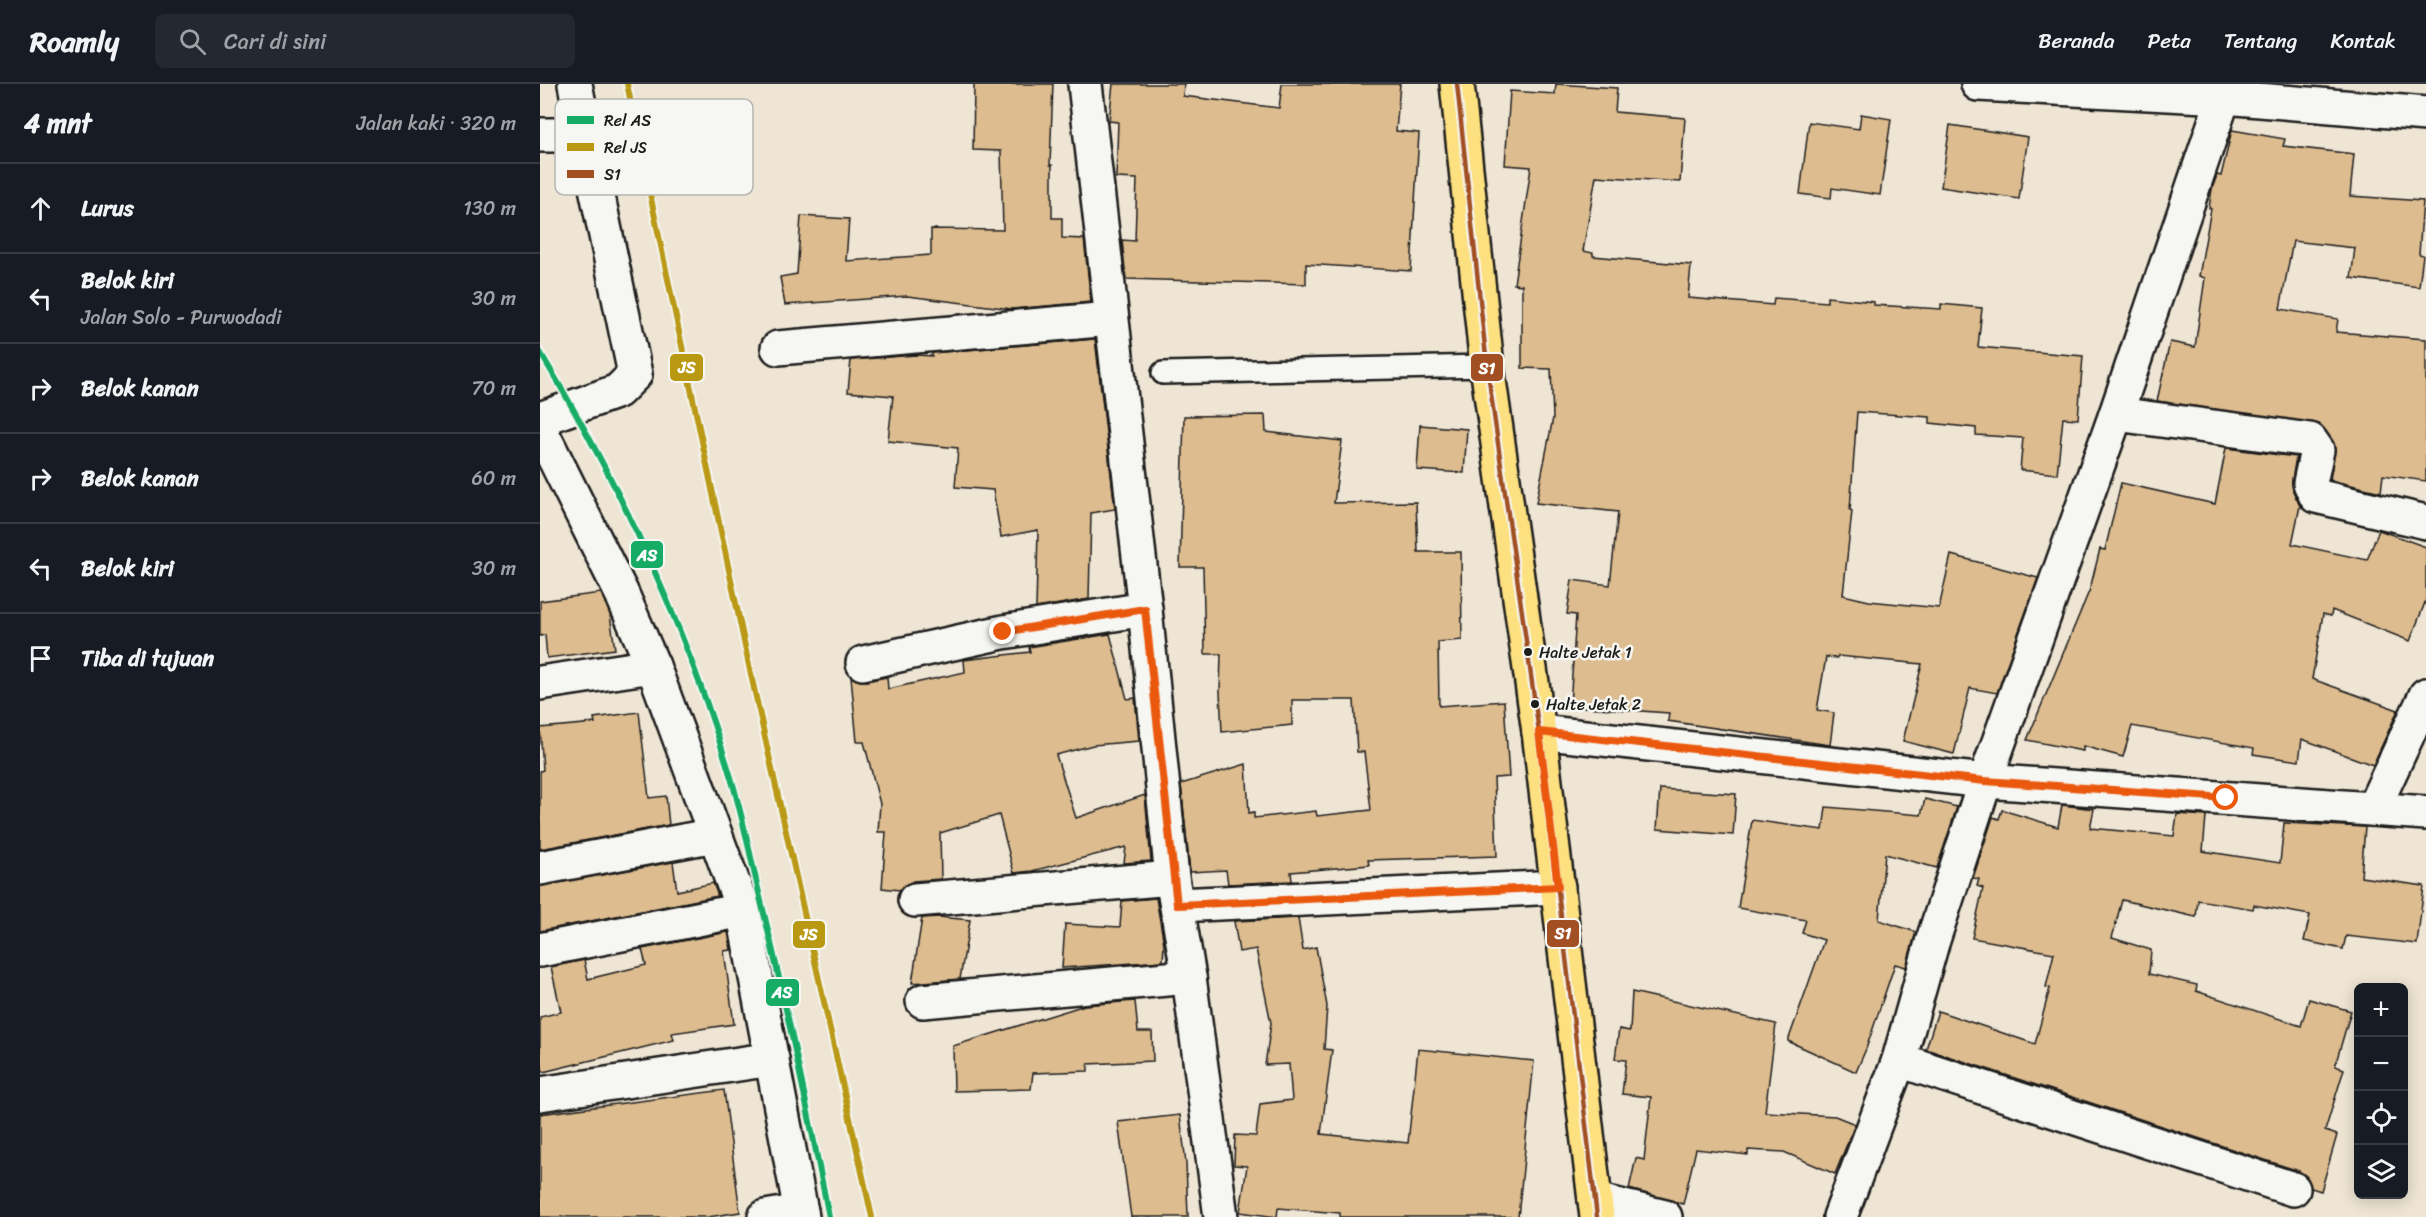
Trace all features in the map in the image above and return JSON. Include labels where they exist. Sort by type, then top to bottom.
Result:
[{"type":"main road","points":[[1457,84],[1487,366],[1539,732],[1596,1208]]},
{"type":"street","points":[[575,84],[578,99]]},
{"type":"street","points":[[1084,84],[1145,609],[1175,892],[1189,977],[1221,1217]]},
{"type":"street","points":[[1978,84],[2226,91],[2426,114]]},
{"type":"street","points":[[1840,1217],[1899,1060],[1932,943],[1985,781],[2116,414],[2226,91]]},
{"type":"street","points":[[540,419],[618,391],[635,374],[598,195]]},
{"type":"street","points":[[778,348],[1111,319]]},
{"type":"street","points":[[2116,414],[2310,440],[2317,450],[2310,483],[2316,496],[2426,522]]},
{"type":"street","points":[[540,429],[621,592],[653,666],[743,910],[801,1215],[765,1217]]},
{"type":"street","points":[[863,663],[1003,632],[1145,609]]},
{"type":"street","points":[[540,683],[653,666]]},
{"type":"street","points":[[2373,809],[2426,695]]},
{"type":"street","points":[[1539,732],[1985,781],[2426,813]]},
{"type":"street","points":[[540,868],[715,835]]},
{"type":"street","points":[[915,900],[1175,892],[1558,887]]},
{"type":"street","points":[[540,950],[743,910]]},
{"type":"street","points":[[923,1001],[1189,977]]},
{"type":"street","points":[[540,1094],[772,1059]]},
{"type":"street","points":[[1899,1060],[2293,1189]]},
{"type":"street","points":[[1596,1208],[1665,1217]]},
{"type":"lane","points":[[1163,373],[1487,366]]},
{"type":"building","points":[[974,84],[1053,84],[1050,165],[1052,165],[1052,218],[1062,218],[1062,238],[1084,239],[1091,302],[1012,309],[907,296],[785,305],[780,277],[797,274],[801,216],[849,219],[846,261],[931,255],[931,229],[1003,230],[1001,151],[973,150]]},
{"type":"building","points":[[1113,84],[1184,84],[1183,96],[1279,108],[1282,84],[1400,84],[1396,131],[1419,133],[1411,271],[1306,264],[1306,284],[1126,279],[1122,240],[1135,241],[1137,179],[1116,178],[1118,122],[1109,121]]},
{"type":"building","points":[[1556,84],[1617,88],[1615,112],[1685,118],[1680,182],[1596,176],[1583,251],[1593,253],[1593,256],[1691,265],[1688,298],[1773,305],[1774,298],[1827,302],[1827,297],[1874,302],[1874,305],[1941,309],[1941,304],[1982,308],[1978,347],[2083,356],[2078,419],[2063,418],[2057,474],[2020,470],[2023,438],[1976,435],[1976,428],[1930,423],[1930,417],[1857,412],[1850,510],[1852,511],[1843,595],[1869,601],[1939,608],[1951,555],[2038,578],[1997,693],[1970,688],[1954,754],[1903,741],[1922,664],[1838,656],[1837,658],[1826,657],[1817,710],[1834,713],[1830,745],[1668,721],[1669,713],[1570,706],[1576,615],[1567,614],[1572,580],[1610,585],[1618,512],[1536,503],[1553,418],[1551,369],[1522,368],[1522,285],[1514,284],[1531,167],[1505,165],[1510,91],[1555,94]]},
{"type":"building","points":[[1861,114],[1891,119],[1880,195],[1832,188],[1831,198],[1800,194],[1809,122],[1859,129]]},
{"type":"building","points":[[1950,125],[2028,137],[2019,199],[1941,187]]},
{"type":"building","points":[[2232,130],[2285,139],[2283,146],[2354,154],[2350,196],[2423,201],[2419,254],[2423,255],[2419,287],[2351,278],[2355,248],[2293,241],[2280,309],[2338,319],[2336,332],[2426,339],[2426,481],[2383,475],[2381,492],[2330,480],[2335,447],[2319,424],[2157,401],[2170,342],[2195,347],[2205,278],[2199,276],[2211,209],[2209,208],[2212,189],[2217,175],[2221,176]]},
{"type":"building","points":[[1095,339],[1115,509],[1091,513],[1089,599],[1036,608],[1038,530],[1001,537],[993,490],[955,487],[958,448],[888,441],[893,396],[848,392],[851,360],[932,356],[932,353]]},
{"type":"building","points":[[1265,415],[1266,432],[1342,441],[1334,503],[1416,502],[1418,552],[1461,552],[1462,640],[1438,642],[1439,706],[1504,701],[1509,777],[1494,778],[1497,856],[1368,860],[1369,865],[1291,872],[1292,881],[1228,884],[1226,870],[1190,872],[1181,784],[1246,764],[1249,813],[1254,812],[1254,818],[1316,811],[1317,816],[1371,810],[1364,752],[1357,752],[1354,700],[1292,700],[1292,725],[1222,732],[1221,654],[1205,654],[1203,567],[1180,567],[1184,416]]},
{"type":"building","points":[[1420,425],[1467,429],[1464,473],[1417,470]]},
{"type":"building","points":[[2226,448],[2296,457],[2292,480],[2293,491],[2300,506],[2292,544],[2367,560],[2379,530],[2426,547],[2426,600],[2410,641],[2332,610],[2331,616],[2323,614],[2312,679],[2398,710],[2373,765],[2302,739],[2299,761],[2253,754],[2254,748],[2132,726],[2123,757],[2083,746],[2083,751],[2027,740],[2090,589],[2100,549],[2105,550],[2121,483],[2215,504]]},
{"type":"building","points":[[601,593],[610,615],[615,649],[547,658],[545,635],[540,636],[540,601]]},
{"type":"building","points":[[1110,634],[1127,699],[1135,698],[1139,741],[1093,745],[1056,755],[1076,818],[1145,795],[1151,861],[1124,863],[1126,847],[1032,871],[1014,873],[999,815],[940,833],[941,879],[913,881],[900,890],[882,888],[886,832],[878,832],[880,804],[864,742],[857,742],[851,677],[866,681],[887,677],[888,689],[965,672],[964,660],[1030,652],[1029,647]]},
{"type":"building","points":[[639,712],[649,798],[666,796],[669,825],[540,849],[540,771],[543,770],[540,728],[595,723],[594,718]]},
{"type":"building","points":[[1660,789],[1736,794],[1733,835],[1657,829]]},
{"type":"building","points":[[1925,799],[1957,807],[1937,868],[1885,854],[1879,920],[1916,932],[1906,967],[1895,964],[1856,1072],[1788,1041],[1824,940],[1802,933],[1806,920],[1738,908],[1752,820],[1823,830],[1826,807],[1921,815]]},
{"type":"building","points":[[2062,805],[2094,809],[2090,828],[2174,836],[2177,814],[2206,816],[2203,851],[2280,863],[2284,823],[2365,827],[2361,877],[2424,886],[2417,944],[2346,936],[2343,949],[2304,941],[2310,915],[2254,905],[2253,909],[2198,900],[2196,917],[2122,900],[2112,938],[2151,950],[2149,974],[2197,985],[2196,991],[2301,1026],[2309,999],[2351,1011],[2335,1066],[2344,1069],[2325,1131],[2337,1135],[2321,1191],[2311,1188],[2307,1177],[2299,1171],[1926,1049],[1938,1011],[2035,1044],[2050,988],[2046,987],[2054,953],[1972,938],[1983,888],[1977,886],[1979,879],[1973,878],[1993,817],[1999,819],[2002,810],[2058,827]]},
{"type":"building","points":[[673,862],[677,891],[713,883],[718,896],[540,931],[540,886]]},
{"type":"building","points":[[1156,898],[1164,944],[1163,961],[1062,968],[1065,924],[1120,927],[1122,901]]},
{"type":"building","points":[[922,918],[970,920],[960,979],[912,983]]},
{"type":"building","points":[[1298,918],[1303,950],[1316,947],[1327,1006],[1324,1049],[1332,1050],[1321,1134],[1408,1143],[1418,1049],[1534,1061],[1518,1217],[1340,1217],[1340,1213],[1278,1208],[1277,1217],[1240,1212],[1247,1166],[1234,1165],[1235,1135],[1256,1136],[1260,1104],[1292,1100],[1289,1064],[1265,1065],[1271,1023],[1256,949],[1239,952],[1234,921]]},
{"type":"building","points":[[728,932],[731,950],[724,951],[734,1024],[672,1033],[674,1040],[543,1072],[540,1057],[540,1017],[561,1012],[551,967],[584,960],[588,979],[646,965],[642,949]]},
{"type":"building","points":[[1632,992],[1776,1024],[1765,1112],[1835,1116],[1855,1124],[1835,1174],[1784,1152],[1748,1150],[1748,1155],[1696,1149],[1683,1204],[1629,1189],[1636,1158],[1644,1160],[1651,1097],[1622,1094],[1626,1060],[1615,1059],[1619,1029],[1630,1031]]},
{"type":"building","points":[[1135,1001],[1138,1032],[1152,1032],[1153,1061],[1088,1064],[1088,1071],[1033,1073],[1031,1089],[954,1091],[953,1046],[1085,1005]]},
{"type":"building","points":[[724,1090],[740,1212],[708,1217],[540,1217],[540,1114]]},
{"type":"building","points":[[1180,1115],[1186,1163],[1188,1217],[1131,1217],[1118,1122]]},
{"type":"rail line","name":"JS","points":[[627,84],[630,99]]},
{"type":"rail line","name":"JS","points":[[650,195],[751,675],[872,1217]]},
{"type":"rail line","name":"AS","points":[[540,352],[597,452],[648,556],[692,662],[711,716],[734,786],[746,834],[788,1017],[829,1217]]},
{"type":"transit line","name":"S1","points":[[1457,84],[1487,366],[1539,732],[1597,1217]]},
{"type":"place","name":"Halte Jetak 1","points":[[1528,652]]},
{"type":"place","name":"Halte Jetak 2","points":[[1535,704]]},
{"type":"route","points":[[1003,632],[1145,609],[1172,878],[1177,905],[1558,887],[1539,732],[1985,781],[2226,798]]}]
